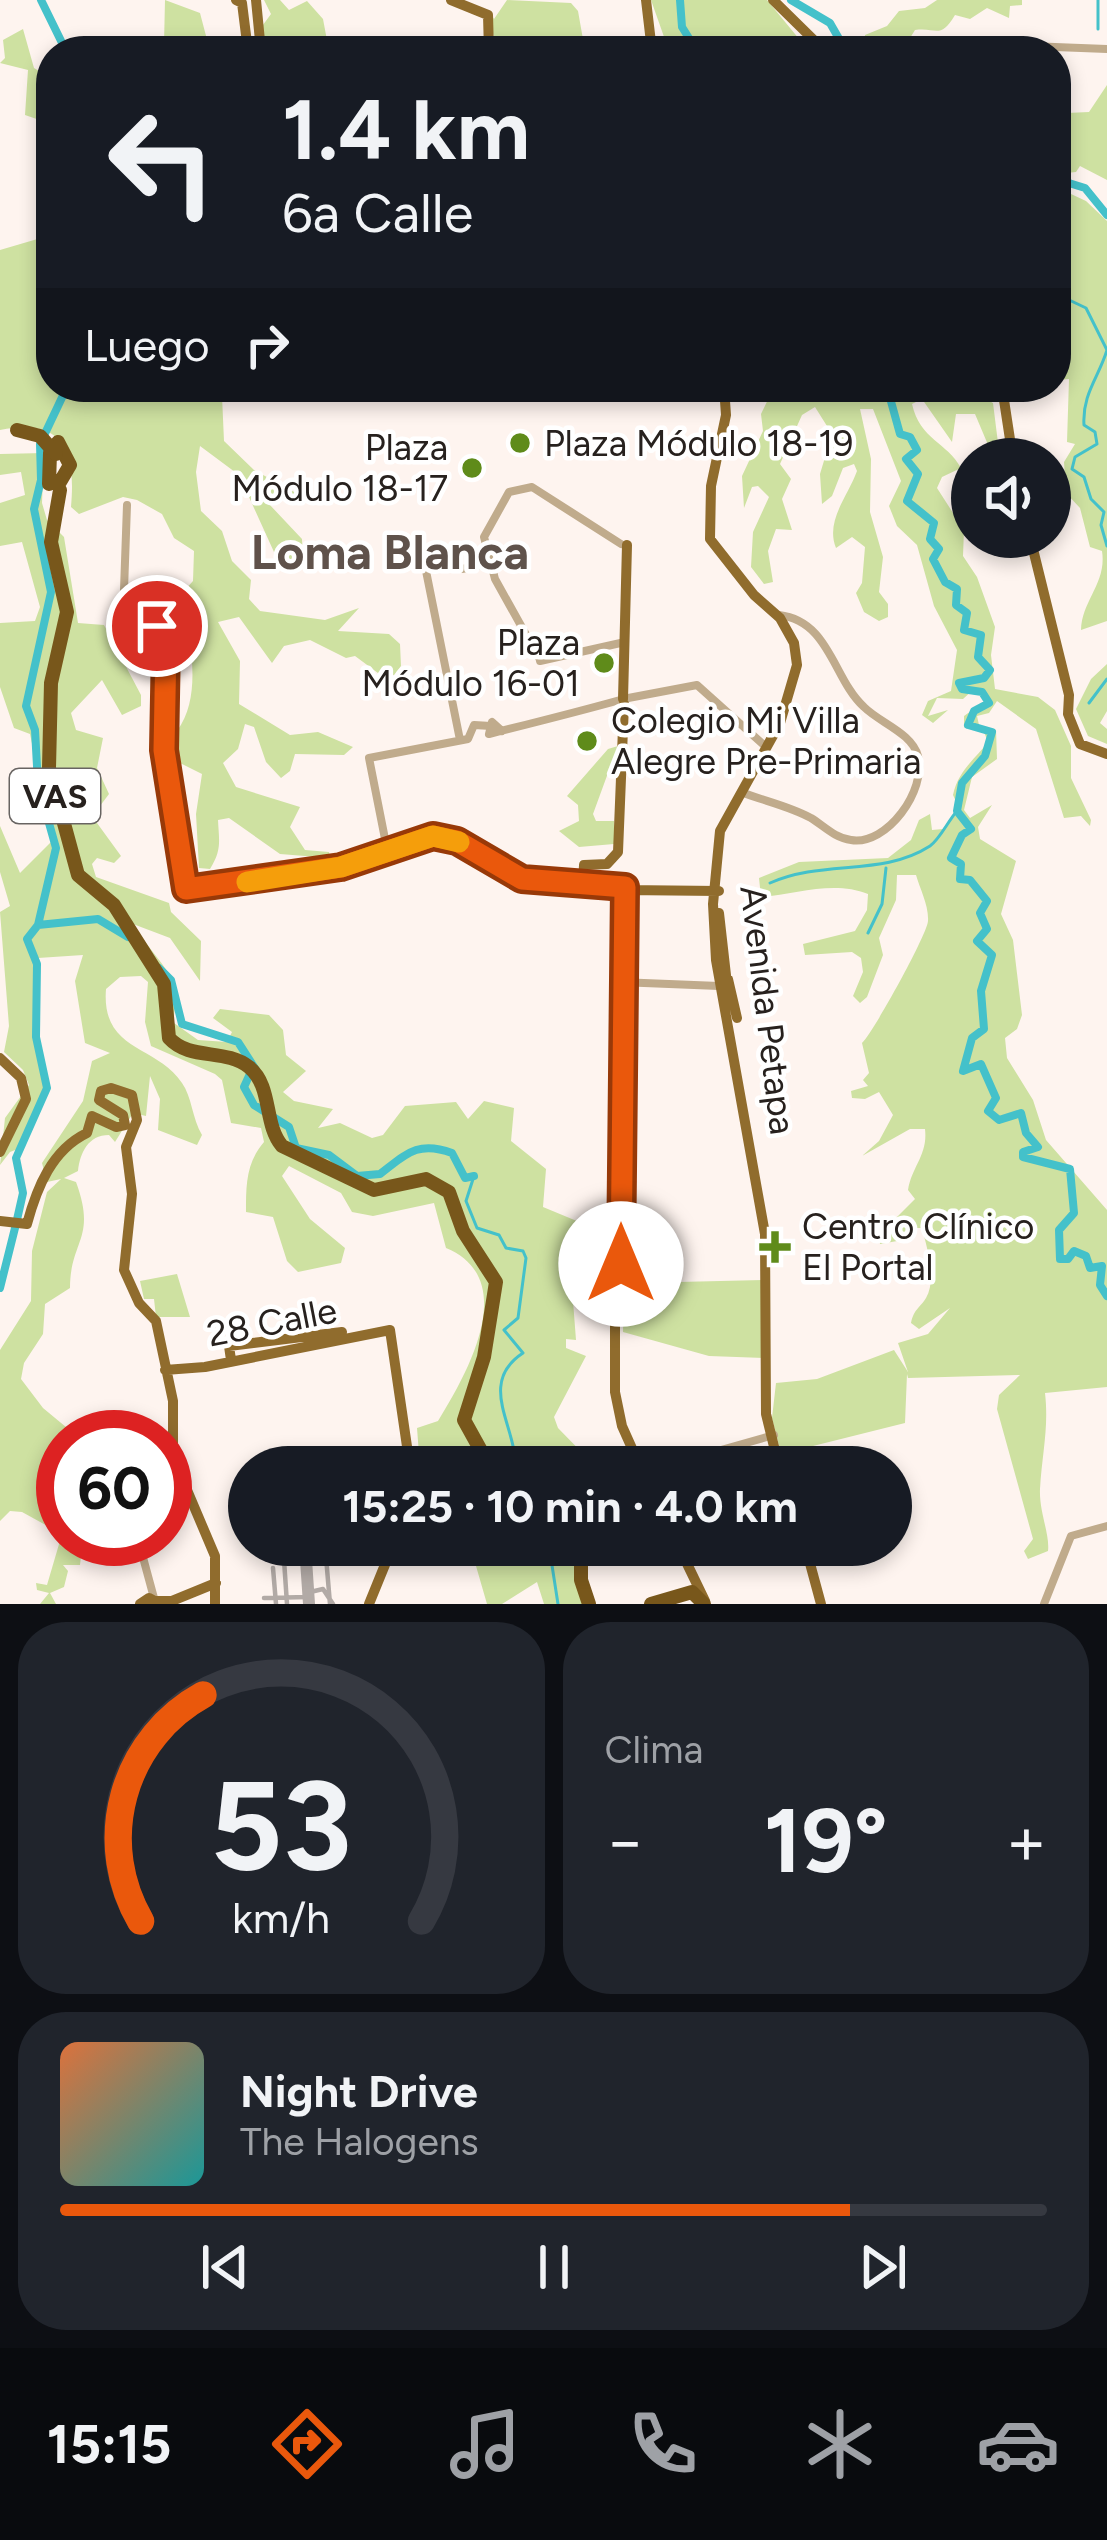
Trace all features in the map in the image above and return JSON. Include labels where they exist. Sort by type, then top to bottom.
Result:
[{"type":"highway","name":"VAS","points":[[0,435],[17,431],[40,436],[55,455],[51,542],[67,599],[51,683],[51,775],[78,875],[114,905],[142,952],[166,1000],[164,1019],[176,1046],[252,1073],[269,1119],[301,1157],[374,1190],[426,1179],[439,1183],[452,1197],[462,1232],[476,1249],[494,1298],[463,1420],[474,1446]]},
{"type":"highway","name":"VAS","points":[[55,486],[50,547],[63,590],[63,634]]},
{"type":"highway","points":[[581,1566],[589,1604]]},
{"type":"highway","points":[[651,1604],[692,1592],[708,1604]]},
{"type":"main road","points":[[256,0],[260,36]]},
{"type":"main road","points":[[452,0],[487,14],[492,31]]},
{"type":"main road","points":[[463,0],[491,12],[492,36]]},
{"type":"main road","points":[[646,0],[650,36]]},
{"type":"main road","points":[[773,0],[809,36]]},
{"type":"main road","points":[[239,2],[245,36]]},
{"type":"main road","points":[[725,402],[712,479],[710,536],[721,558],[780,615]]},
{"type":"main road","points":[[1003,402],[1008,438]]},
{"type":"main road","points":[[621,543],[618,852],[607,864],[582,865],[583,882],[587,887],[623,890],[717,889]]},
{"type":"main road","points":[[1035,558],[1070,696],[1069,716],[1079,743],[1107,754]]},
{"type":"main road","name":"Avenida Petapa","points":[[735,1041],[719,956],[719,833],[780,723],[797,670],[794,644],[780,615]]},
{"type":"main road","name":"Avenida Petapa","points":[[741,792],[781,728],[798,683],[797,645],[780,615]]},
{"type":"main road","name":"Avenida Petapa","points":[[717,889],[718,933]]},
{"type":"main road","points":[[623,890],[617,984],[620,1392],[634,1446]]},
{"type":"main road","name":"Avenida Petapa","points":[[719,956],[766,1236],[770,1330],[765,1410],[775,1446]]},
{"type":"main road","points":[[619,1042],[616,1402],[633,1446]]},
{"type":"main road","points":[[0,1058],[21,1078],[26,1099],[0,1152]]},
{"type":"main road","points":[[0,1222],[27,1224],[33,1197],[50,1165],[69,1142],[87,1133],[92,1116],[116,1127],[125,1125],[123,1115],[99,1100],[101,1091],[129,1093],[137,1120],[126,1147],[132,1194],[123,1263],[135,1295],[158,1330],[169,1369],[172,1410]]},
{"type":"main road","points":[[231,1360],[229,1346],[390,1330],[407,1446]]},
{"type":"main road","name":"28 Calle","points":[[169,1369],[390,1330]]},
{"type":"main road","points":[[139,1604],[215,1592],[216,1561],[192,1518]]},
{"type":"main road","points":[[368,1604],[383,1566]]},
{"type":"main road","points":[[691,1566],[708,1604]]},
{"type":"main road","points":[[809,1566],[819,1604]]},
{"type":"main road","points":[[139,1604],[148,1586]]},
{"type":"street","points":[[1071,47],[1106,48]]},
{"type":"street","points":[[621,543],[532,487],[511,489],[485,528],[490,563],[540,658],[621,644]]},
{"type":"street","points":[[125,527],[128,591],[164,637],[161,749],[187,896],[344,870],[427,837],[448,837],[512,876],[587,887]]},
{"type":"street","points":[[460,740],[423,556],[465,569],[490,563]]},
{"type":"street","points":[[741,792],[805,815],[838,836],[863,841],[890,826],[918,775],[918,755],[911,743],[859,702],[820,639],[780,615]]},
{"type":"street","points":[[388,852],[369,758],[697,685],[765,746]]},
{"type":"street","points":[[617,984],[724,985]]},
{"type":"street","points":[[739,1446],[773,1437]]},
{"type":"street","points":[[1044,1604],[1069,1539],[1104,1528]]},
{"type":"street","points":[[143,1566],[157,1601]]},
{"type":"green space","points":[[165,0],[200,13],[206,36],[164,36]]},
{"type":"green space","points":[[264,0],[280,0],[289,10],[307,1],[323,19],[326,36],[261,36],[260,29],[271,14]]},
{"type":"green space","points":[[454,0],[489,11],[494,19],[507,0],[571,3],[578,11],[582,36],[490,36],[489,15]]},
{"type":"green space","points":[[651,0],[767,0],[797,36],[664,36]]},
{"type":"green space","points":[[937,0],[1022,0],[1022,5],[1010,6],[1009,18],[987,8],[970,19],[955,15],[942,30],[865,36],[887,26],[899,11],[925,8]]},
{"type":"green space","points":[[23,29],[36,69],[36,119],[25,115],[28,70],[0,63],[5,58],[3,40]]},
{"type":"green space","points":[[1107,85],[1107,180],[1080,166],[1071,172],[1071,113],[1089,112]]},
{"type":"green space","points":[[1071,194],[1107,221],[1107,621],[1081,630],[1103,562],[1102,551],[1090,547],[1080,508],[1071,498],[1075,444],[1067,438]]},
{"type":"green space","points":[[36,239],[36,402],[222,402],[224,441],[254,470],[296,493],[291,505],[277,496],[269,504],[302,539],[303,561],[288,568],[279,563],[239,475],[200,446],[196,472],[201,511],[222,531],[232,561],[251,580],[249,599],[260,611],[325,620],[359,608],[338,631],[389,634],[400,644],[401,666],[394,675],[382,676],[355,656],[346,658],[310,640],[284,646],[272,663],[239,617],[218,622],[240,661],[239,704],[290,735],[318,732],[353,747],[344,755],[295,754],[290,771],[281,778],[266,762],[254,727],[245,724],[238,749],[223,763],[236,787],[300,807],[290,827],[305,850],[329,852],[330,858],[280,854],[229,818],[218,820],[218,851],[210,869],[199,868],[196,814],[202,774],[180,763],[177,731],[192,682],[184,591],[193,581],[194,551],[174,538],[162,514],[137,500],[123,497],[79,514],[71,507],[71,470],[61,443],[39,429],[0,430],[0,250]]},
{"type":"green space","points":[[767,402],[916,402],[912,404],[921,426],[951,455],[951,473],[942,477],[937,488],[951,510],[951,558],[964,558],[977,577],[995,627],[991,655],[995,689],[1038,697],[1055,710],[1071,746],[1071,778],[1091,820],[1090,826],[1081,816],[1064,818],[1036,729],[997,701],[989,713],[977,716],[979,725],[996,730],[997,759],[972,777],[964,810],[970,818],[992,805],[978,827],[980,839],[1016,861],[1001,914],[1013,940],[1022,1015],[1017,1029],[1005,1038],[1007,1058],[1033,1100],[1046,1140],[1107,1210],[1107,1387],[1045,1393],[1040,1498],[1048,1551],[1028,1559],[1024,1551],[1033,1539],[997,1409],[999,1395],[1020,1375],[908,1378],[907,1374],[905,1423],[813,1446],[779,1446],[772,1418],[776,1383],[817,1379],[894,1350],[908,1372],[898,1343],[928,1334],[950,1308],[919,1329],[911,1323],[931,1282],[922,1228],[911,1228],[903,1240],[880,1244],[879,1235],[915,1199],[908,1190],[924,1146],[925,1129],[910,1129],[862,1156],[879,1141],[893,1115],[879,1092],[865,1099],[852,1098],[851,1091],[868,1086],[863,1080],[869,1073],[862,1043],[899,984],[928,921],[916,875],[897,875],[896,900],[879,938],[883,955],[867,997],[860,1003],[853,996],[863,972],[861,958],[852,952],[805,955],[803,944],[855,931],[867,910],[868,894],[828,888],[761,897],[759,878],[799,862],[888,858],[911,840],[919,820],[930,814],[932,830],[943,829],[960,810],[953,795],[959,779],[988,742],[984,732],[964,727],[964,716],[989,698],[974,689],[963,699],[937,698],[928,716],[948,710],[933,723],[922,715],[928,701],[951,691],[957,650],[934,606],[917,545],[897,526],[889,506],[901,481],[873,409],[860,409],[871,459],[870,512],[883,557],[879,592],[888,604],[888,617],[879,621],[864,612],[856,593],[862,583],[865,547],[852,537],[836,548],[833,538],[835,518],[857,471],[854,464],[843,468],[832,496],[822,504],[820,474],[832,434],[815,407],[802,415],[780,464],[791,479],[782,499],[792,530],[776,529],[768,551],[773,582],[764,584],[751,567],[753,532],[769,497],[758,486],[752,487],[744,508],[742,476],[763,431],[761,414]]},
{"type":"green space","points":[[924,402],[993,403],[997,438],[985,438],[975,414],[956,414],[951,441]]},
{"type":"green space","points":[[44,453],[42,503],[47,520],[64,537],[78,623],[104,625],[141,695],[141,706],[122,715],[102,680],[71,713],[76,730],[103,738],[97,768],[109,794],[97,810],[97,823],[121,856],[114,863],[97,858],[92,864],[96,877],[169,903],[171,912],[201,941],[200,981],[170,938],[133,924],[175,986],[174,1023],[198,1040],[227,1042],[232,1032],[213,1018],[220,1009],[269,1015],[283,1030],[286,1055],[306,1071],[283,1092],[294,1101],[333,1109],[318,1128],[340,1123],[372,1138],[383,1135],[405,1106],[456,1102],[468,1119],[484,1101],[514,1108],[511,1141],[546,1169],[543,1207],[584,1224],[606,1246],[605,1264],[579,1273],[573,1301],[576,1340],[566,1339],[566,1348],[586,1356],[554,1417],[576,1446],[418,1446],[417,1428],[438,1421],[462,1378],[481,1328],[484,1304],[480,1282],[468,1262],[446,1248],[434,1203],[373,1216],[352,1212],[341,1193],[289,1166],[282,1176],[310,1219],[345,1248],[341,1263],[298,1272],[287,1261],[273,1217],[246,1212],[250,1166],[264,1142],[261,1128],[231,1123],[222,1080],[215,1074],[151,1046],[145,1022],[148,982],[141,976],[120,977],[106,989],[112,1025],[182,1083],[202,1135],[197,1145],[158,1130],[160,1099],[150,1076],[146,1116],[133,1113],[115,1142],[109,1135],[90,1142],[78,1171],[64,1178],[76,1182],[83,1228],[70,1288],[45,1304],[43,1334],[24,1363],[21,1379],[45,1410],[36,1410],[36,1520],[10,1511],[0,1521],[0,1350],[31,1301],[32,1251],[47,1192],[61,1179],[47,1182],[42,1163],[83,1101],[92,1061],[110,1053],[85,1043],[75,981],[83,955],[38,958],[38,1035],[49,1091],[23,1147],[10,1152],[0,1165],[5,1118],[29,1085],[23,1070],[4,1052],[9,1026],[0,912],[10,906],[0,872],[0,826],[20,873],[52,841],[30,734],[14,728],[0,687],[0,623],[35,621],[40,607],[22,542],[0,546],[0,503],[25,495],[21,472],[0,475],[0,454]]},
{"type":"green space","points":[[1107,664],[1107,711],[1100,723],[1107,729],[1107,744],[1088,736],[1076,709],[1091,679]]},
{"type":"green space","points":[[618,746],[616,771],[608,773],[593,814],[596,821],[614,821],[614,844],[579,847],[559,831],[579,821],[578,805],[567,796],[608,749]]},
{"type":"green space","points":[[678,1253],[678,1282],[763,1280],[764,1358],[709,1356],[623,1332],[624,1283],[659,1282],[659,1254]]},
{"type":"green space","points":[[177,1274],[190,1317],[156,1317],[154,1299],[144,1299],[140,1281]]},
{"type":"green space","points":[[53,1566],[64,1566],[68,1571],[64,1587],[50,1593],[56,1604],[40,1604],[49,1593],[37,1590],[36,1583],[47,1585]]},
{"type":"green space","points":[[476,1566],[581,1566],[586,1604],[544,1604],[537,1582],[502,1604],[487,1604]]},
{"type":"waterway","points":[[41,0],[59,36]]},
{"type":"waterway","points":[[680,0],[682,27],[688,36]]},
{"type":"waterway","points":[[791,0],[830,23],[837,36]]},
{"type":"waterway","points":[[1098,0],[1098,29]]},
{"type":"waterway","points":[[1071,184],[1085,188],[1107,215]]},
{"type":"waterway","points":[[1071,301],[1086,308],[1107,350],[1084,414],[1084,425],[1095,432],[1097,444],[1075,457],[1072,469],[1084,477],[1091,499],[1104,512],[1101,525],[1107,546]]},
{"type":"waterway","points":[[16,1224],[23,1193],[16,1158],[47,1088],[36,1037],[37,964],[27,939],[38,925],[56,848],[38,784],[35,730],[26,706],[51,592],[34,509],[41,480],[40,444],[60,402]]},
{"type":"waterway","points":[[891,402],[900,434],[910,437],[917,450],[906,459],[918,474],[907,501],[934,523],[930,539],[939,549],[933,559],[945,582],[957,589],[956,605],[967,613],[964,630],[981,635],[978,657],[990,670],[984,678],[959,683],[962,689],[982,692],[989,703],[974,711],[968,725],[992,732],[985,756],[962,783],[957,811],[971,829],[962,835],[951,858],[961,864],[960,879],[970,880],[987,901],[980,913],[987,929],[977,941],[992,955],[981,991],[984,1029],[972,1038],[963,1071],[981,1064],[996,1098],[988,1111],[999,1120],[1021,1113],[1026,1133],[1038,1147],[1023,1152],[1023,1157],[1070,1169],[1074,1213],[1059,1230],[1060,1259],[1068,1259],[1074,1251],[1086,1256],[1090,1268],[1102,1266],[1100,1285],[1107,1296]]},
{"type":"waterway","points":[[1089,703],[1107,679]]},
{"type":"waterway","points":[[770,883],[811,871],[912,856],[934,843],[957,811]]},
{"type":"waterway","points":[[868,933],[882,904],[886,868]]},
{"type":"waterway","points":[[38,925],[98,919],[128,937]]},
{"type":"waterway","points":[[159,968],[171,980],[182,1024],[238,1042],[256,1070]]},
{"type":"waterway","points":[[249,1076],[244,1087],[254,1105],[289,1127],[296,1148],[329,1155],[357,1176],[380,1174],[412,1152],[430,1148],[452,1153],[465,1178],[474,1176]]},
{"type":"waterway","points":[[474,1176],[466,1201],[477,1228],[499,1235],[506,1248],[523,1251],[526,1258],[518,1318],[504,1330],[523,1353],[502,1378],[502,1406],[512,1446]]},
{"type":"waterway","points":[[0,1288],[15,1228]]},
{"type":"waterway","points":[[552,1566],[558,1604]]},
{"type":"taxiway","points":[[284,1566],[287,1604]]},
{"type":"taxiway","points":[[327,1566],[330,1604]]},
{"type":"taxiway","points":[[273,1568],[276,1604]]},
{"type":"taxiway","points":[[306,1593],[323,1589],[333,1604]]},
{"type":"taxiway","points":[[264,1598],[308,1597]]},
{"type":"runway","points":[[306,1566],[309,1604]]},
{"type":"slow traffic","points":[[247,882],[341,867],[433,836],[459,842]]},
{"type":"place","name":"Plaza Módulo 18-19","points":[[520,443]]},
{"type":"place","name":"Plaza Módulo 18-17","points":[[472,468]]},
{"type":"place","name":"Plaza Módulo 16-01","points":[[604,663]]},
{"type":"place","name":"Colegio Mi Villa Alegre Pre-Primaria","points":[[587,741]]},
{"type":"place","name":"Centro Clínico El Portal","points":[[775,1247]]},
{"type":"district","name":"Loma Blanca","points":[[390,552]]},
{"type":"route","points":[[157,626],[166,644],[164,750],[189,891],[341,867],[433,836],[457,841],[522,879],[625,887],[621,1264]]}]
